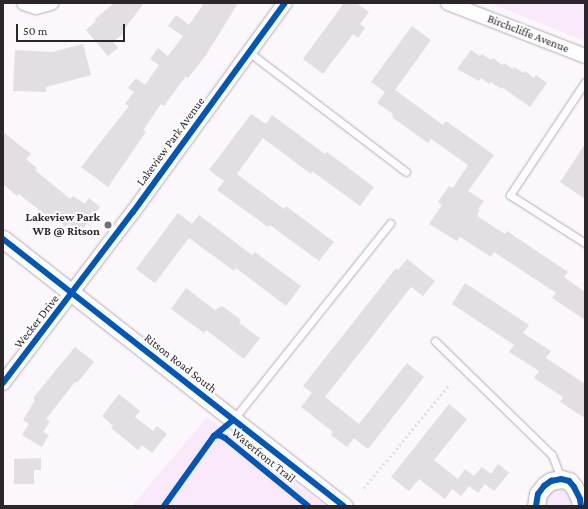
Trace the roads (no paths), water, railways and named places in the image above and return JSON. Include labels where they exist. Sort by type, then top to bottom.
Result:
[{"type":"street","points":[[24,3],[36,6],[51,3]]},
{"type":"street","name":"Lakeview Park Avenue","points":[[73,294],[285,3]]},
{"type":"street","name":"Birchcliffe Avenue","points":[[448,3],[585,56]]},
{"type":"street","name":"Ritson Road South","points":[[3,239],[344,506]]},
{"type":"street","name":"Wecker Drive","points":[[3,383],[73,294]]},
{"type":"street","points":[[536,506],[538,494],[544,486],[551,481],[561,479],[569,481],[574,487],[580,499],[581,506]]},
{"type":"lane","points":[[250,53],[406,172]]},
{"type":"lane","points":[[585,82],[510,195],[585,243]]},
{"type":"lane","points":[[234,420],[390,223]]},
{"type":"lane","points":[[435,341],[552,455],[561,479]]},
{"type":"place","name":"Lakeview Park WB @ Ritson","points":[[108,225]]}]
